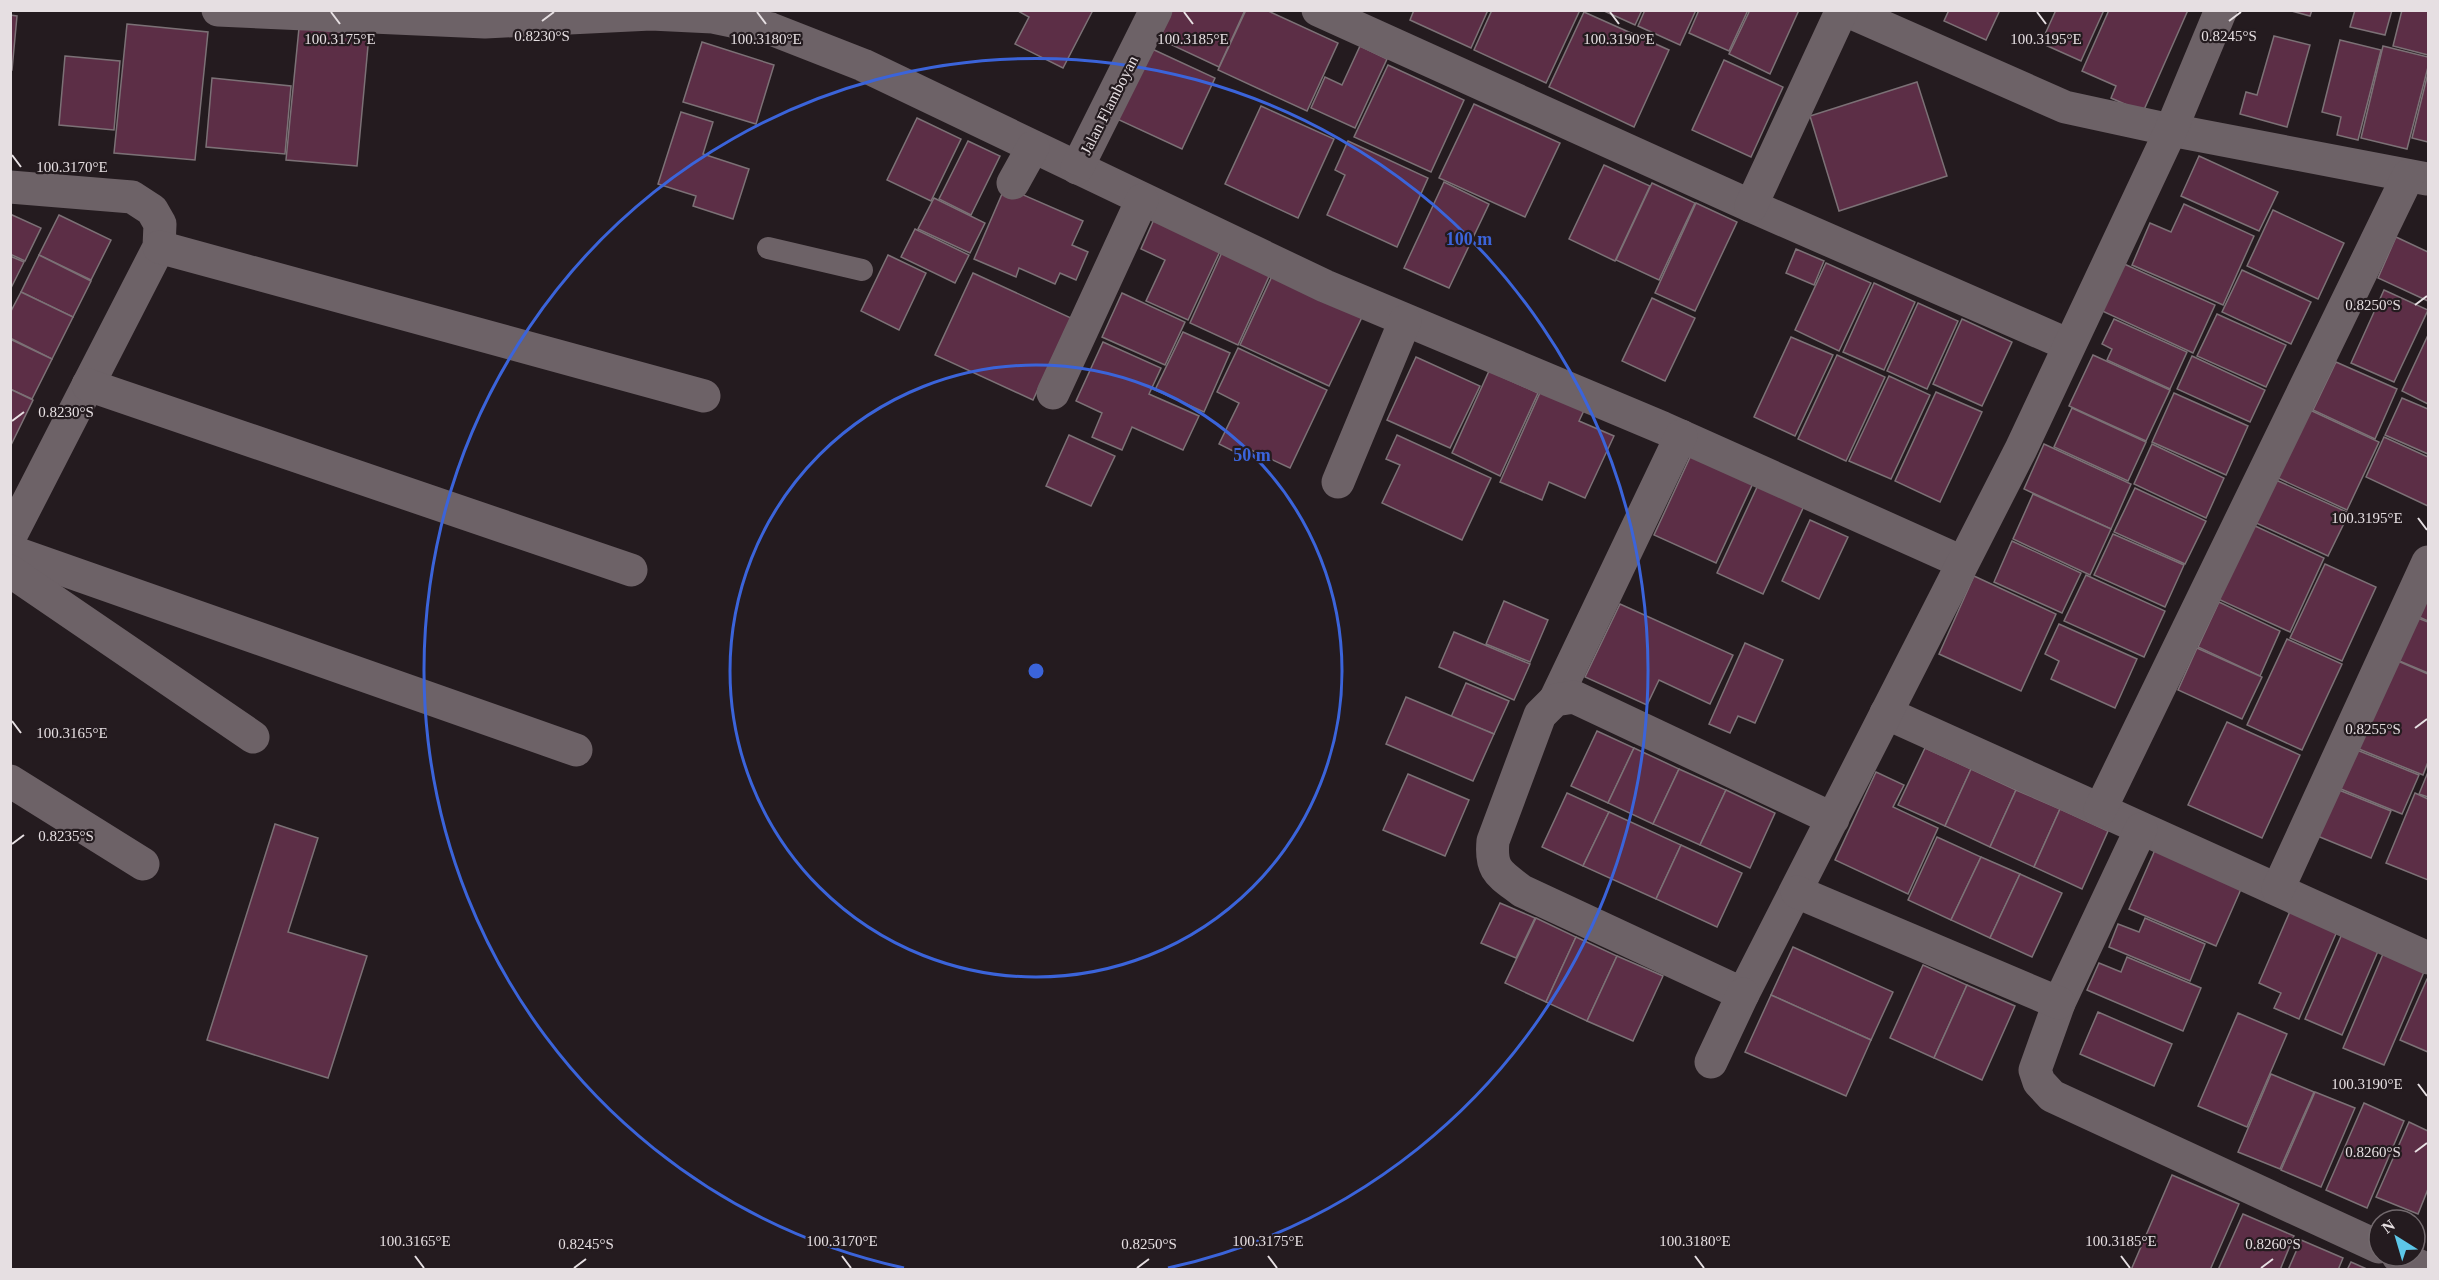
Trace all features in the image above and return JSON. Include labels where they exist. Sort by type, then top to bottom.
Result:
[{"type":"street","points":[[218,10],[485,22],[556,14],[651,14],[713,17],[771,29],[863,65],[1142,200],[1405,321],[1681,436],[1962,562]]},
{"type":"street","name":"Jalan Flamboyan","points":[[1077,168],[1156,10]]},
{"type":"street","points":[[1317,10],[1751,206],[2069,345]]},
{"type":"street","points":[[1751,206],[1843,10],[2065,107],[2170,130],[2418,177],[2100,810]]},
{"type":"street","points":[[1711,1062],[1743,994],[2021,449],[2170,130],[2221,10]]},
{"type":"street","points":[[1013,183],[1033,147]]},
{"type":"street","points":[[10,187],[132,197],[152,210],[160,224],[159,248],[10,537]]},
{"type":"street","points":[[1053,393],[1142,200]]},
{"type":"street","points":[[159,248],[704,396]]},
{"type":"street","points":[[1338,482],[1405,321]]},
{"type":"street","points":[[88,385],[631,570]]},
{"type":"street","points":[[1681,436],[1556,700],[1540,715],[1493,841],[1491,859],[1500,874],[1522,891],[1743,994]]},
{"type":"street","points":[[10,551],[576,750]]},
{"type":"street","points":[[2278,890],[2428,562]]},
{"type":"street","points":[[10,571],[253,737]]},
{"type":"street","points":[[1556,700],[1574,697],[1833,819]]},
{"type":"street","points":[[1886,713],[2428,958]]},
{"type":"street","points":[[10,781],[143,864]]},
{"type":"street","points":[[2141,829],[2060,1003],[2035,1070],[2039,1082],[2052,1096],[2367,1241]]},
{"type":"street","points":[[1797,892],[2060,1003]]},
{"type":"lane","points":[[768,248],[862,270]]},
{"type":"building","points":[[1016,10],[1093,10],[1063,68],[1015,44],[1029,17]]},
{"type":"building","points":[[1170,10],[1245,10],[1219,67],[1157,38]]},
{"type":"building","points":[[1246,10],[1266,10],[1338,43],[1307,111],[1218,70]]},
{"type":"building","points":[[1414,10],[1488,10],[1471,48],[1410,20]]},
{"type":"building","points":[[1492,10],[1580,10],[1546,83],[1474,50]]},
{"type":"building","points":[[1602,10],[1642,10],[1635,25]]},
{"type":"building","points":[[1645,10],[1696,10],[1680,45],[1638,26]]},
{"type":"building","points":[[1699,10],[1748,10],[1729,51],[1689,33]]},
{"type":"building","points":[[1750,10],[1799,10],[1770,74],[1729,54]]},
{"type":"building","points":[[1949,10],[2000,10],[1986,40],[1944,21]]},
{"type":"building","points":[[2056,10],[2104,10],[2081,61],[2041,43]]},
{"type":"building","points":[[2109,10],[2188,10],[2143,112],[2111,98],[2116,86],[2082,71]]},
{"type":"building","points":[[2288,10],[2312,10],[2310,16]]},
{"type":"building","points":[[2355,10],[2392,10],[2385,35],[2350,27]]},
{"type":"building","points":[[2402,10],[2428,10],[2428,55],[2393,46]]},
{"type":"building","points":[[1584,12],[1669,50],[1634,127],[1549,87]]},
{"type":"building","points":[[10,15],[17,16],[12,70],[10,70]]},
{"type":"building","points":[[127,24],[208,32],[195,160],[114,153]]},
{"type":"building","points":[[299,28],[369,35],[357,166],[286,160]]},
{"type":"building","points":[[2274,36],[2310,45],[2287,127],[2240,114],[2246,92],[2257,95]]},
{"type":"building","points":[[2340,40],[2381,50],[2358,140],[2337,135],[2341,117],[2322,112]]},
{"type":"building","points":[[702,42],[774,65],[756,124],[683,102]]},
{"type":"building","points":[[1360,46],[1387,59],[1355,128],[1311,108],[1325,77],[1342,85]]},
{"type":"building","points":[[2383,46],[2428,57],[2428,67],[2407,149],[2361,138]]},
{"type":"building","points":[[1150,48],[1215,78],[1182,149],[1117,119]]},
{"type":"building","points":[[65,56],[120,61],[114,130],[59,125]]},
{"type":"building","points":[[1724,60],[1783,87],[1751,157],[1692,130]]},
{"type":"building","points":[[1388,65],[1464,100],[1431,172],[1354,137]]},
{"type":"building","points":[[2428,73],[2428,142],[2412,138]]},
{"type":"building","points":[[212,78],[291,86],[285,154],[206,147]]},
{"type":"building","points":[[1917,82],[1947,176],[1839,211],[1810,116]]},
{"type":"building","points":[[1474,104],[1560,143],[1525,217],[1439,178]]},
{"type":"building","points":[[1261,106],[1334,139],[1298,218],[1225,184]]},
{"type":"building","points":[[681,112],[713,122],[703,154],[749,169],[733,219],[693,206],[696,196],[658,184]]},
{"type":"building","points":[[917,118],[961,139],[931,201],[887,180]]},
{"type":"building","points":[[968,141],[1000,156],[971,215],[939,199]]},
{"type":"building","points":[[1348,141],[1428,178],[1397,247],[1327,215],[1345,175],[1335,170]]},
{"type":"building","points":[[2199,156],[2278,192],[2259,231],[2181,196]]},
{"type":"building","points":[[1604,165],[1650,186],[1615,261],[1569,239]]},
{"type":"building","points":[[1444,182],[1489,204],[1449,288],[1404,268]]},
{"type":"building","points":[[1652,183],[1695,203],[1659,280],[1616,260]]},
{"type":"building","points":[[1005,187],[1083,221],[1072,245],[1088,252],[1076,280],[1060,273],[1055,284],[1019,268],[1016,277],[974,259]]},
{"type":"building","points":[[934,198],[985,223],[970,253],[918,229]]},
{"type":"building","points":[[1696,203],[1737,222],[1695,311],[1655,293]]},
{"type":"building","points":[[2184,204],[2254,236],[2223,305],[2132,265],[2150,223],[2171,232]]},
{"type":"building","points":[[2273,210],[2344,243],[2318,299],[2247,266]]},
{"type":"building","points":[[10,214],[41,228],[25,261],[10,254]]},
{"type":"building","points":[[59,215],[111,240],[91,280],[39,255]]},
{"type":"building","points":[[1155,217],[1222,247],[1188,320],[1146,301],[1165,260],[1141,249]]},
{"type":"building","points":[[915,229],[969,255],[955,283],[901,257]]},
{"type":"building","points":[[2396,237],[2428,252],[2428,301],[2378,278]]},
{"type":"building","points":[[1796,249],[1824,261],[1814,285],[1786,273]]},
{"type":"building","points":[[1223,250],[1271,272],[1238,345],[1190,323]]},
{"type":"building","points":[[39,255],[91,281],[73,317],[21,292]]},
{"type":"building","points":[[888,255],[926,273],[899,330],[861,311]]},
{"type":"building","points":[[10,256],[24,262],[10,290]]},
{"type":"building","points":[[1826,263],[1871,283],[1839,351],[1795,330]]},
{"type":"building","points":[[2122,263],[2215,305],[2193,353],[2100,310]]},
{"type":"building","points":[[2242,270],[2311,302],[2291,344],[2222,312]]},
{"type":"building","points":[[973,273],[1071,318],[1033,400],[935,355]]},
{"type":"building","points":[[1273,274],[1363,315],[1329,386],[1240,345]]},
{"type":"building","points":[[1874,283],[1915,302],[1884,370],[1843,352]]},
{"type":"building","points":[[2384,290],[2428,310],[2394,382],[2351,363]]},
{"type":"building","points":[[21,292],[73,317],[52,359],[10,338],[10,313]]},
{"type":"building","points":[[1122,293],[1185,322],[1165,365],[1102,337]]},
{"type":"building","points":[[1652,298],[1695,318],[1665,381],[1622,361]]},
{"type":"building","points":[[1918,303],[1958,321],[1927,389],[1887,371]]},
{"type":"building","points":[[2217,314],[2286,345],[2266,387],[2197,356]]},
{"type":"building","points":[[1962,319],[2012,342],[1982,406],[1933,384]]},
{"type":"building","points":[[2114,319],[2187,352],[2170,389],[2107,360],[2112,349],[2102,344]]},
{"type":"building","points":[[1183,332],[1230,353],[1204,412],[1155,390]]},
{"type":"building","points":[[2428,335],[2428,404],[2402,391]]},
{"type":"building","points":[[1791,337],[1833,355],[1795,436],[1754,417]]},
{"type":"building","points":[[10,339],[52,359],[32,399],[10,389]]},
{"type":"building","points":[[1103,342],[1161,368],[1149,394],[1199,416],[1183,450],[1132,427],[1122,450],[1092,437],[1102,413],[1076,401]]},
{"type":"building","points":[[1238,348],[1327,390],[1290,468],[1251,450],[1247,458],[1219,444],[1239,403],[1217,392]]},
{"type":"building","points":[[1837,355],[1885,377],[1846,461],[1798,439]]},
{"type":"building","points":[[2093,355],[2170,390],[2146,441],[2069,406]]},
{"type":"building","points":[[2192,356],[2265,390],[2250,422],[2177,389]]},
{"type":"building","points":[[1416,357],[1480,386],[1450,448],[1387,420]]},
{"type":"building","points":[[2336,362],[2397,389],[2375,439],[2313,410]]},
{"type":"building","points":[[1489,371],[1538,393],[1500,476],[1452,453]]},
{"type":"building","points":[[1889,376],[1930,395],[1891,479],[1849,461]]},
{"type":"building","points":[[1543,386],[1586,406],[1579,421],[1614,436],[1585,498],[1549,482],[1542,500],[1500,482]]},
{"type":"building","points":[[10,389],[33,400],[11,445],[10,444]]},
{"type":"building","points":[[1936,392],[1982,412],[1940,502],[1895,481]]},
{"type":"building","points":[[2174,393],[2248,426],[2226,475],[2152,442]]},
{"type":"building","points":[[2402,398],[2428,409],[2428,454],[2385,435]]},
{"type":"building","points":[[2072,408],[2146,442],[2128,481],[2054,447]]},
{"type":"building","points":[[2310,410],[2379,442],[2347,510],[2278,478]]},
{"type":"building","points":[[1069,435],[1115,456],[1091,506],[1046,486]]},
{"type":"building","points":[[1397,435],[1491,478],[1462,540],[1382,503],[1400,465],[1386,459]]},
{"type":"building","points":[[2384,437],[2428,457],[2428,506],[2366,477]]},
{"type":"building","points":[[2044,444],[2131,484],[2111,529],[2024,489]]},
{"type":"building","points":[[2152,444],[2224,478],[2206,518],[2134,484]]},
{"type":"building","points":[[1692,453],[1754,481],[1716,563],[1654,535]]},
{"type":"building","points":[[2276,480],[2349,513],[2328,556],[2256,523]]},
{"type":"building","points":[[1758,485],[1804,506],[1763,594],[1717,573]]},
{"type":"building","points":[[2135,488],[2206,521],[2185,564],[2114,532]]},
{"type":"building","points":[[2033,494],[2111,529],[2090,575],[2013,539]]},
{"type":"building","points":[[1810,520],[1848,537],[1819,599],[1782,581]]},
{"type":"building","points":[[2253,525],[2324,558],[2290,632],[2218,599]]},
{"type":"building","points":[[2113,534],[2184,565],[2165,607],[2094,575]]},
{"type":"building","points":[[2012,541],[2081,573],[2062,613],[1994,582]]},
{"type":"building","points":[[2325,564],[2376,587],[2342,661],[2290,638]]},
{"type":"building","points":[[2086,575],[2165,611],[2144,657],[2064,621]]},
{"type":"building","points":[[1974,576],[2056,614],[2021,691],[1939,654]]},
{"type":"building","points":[[2428,594],[2428,621],[2419,617]]},
{"type":"building","points":[[1504,601],[1548,620],[1530,662],[1486,644]]},
{"type":"building","points":[[2219,602],[2280,631],[2260,676],[2198,647]]},
{"type":"building","points":[[1620,604],[1733,655],[1710,704],[1659,680],[1647,705],[1585,677]]},
{"type":"building","points":[[2415,617],[2428,622],[2428,673],[2397,660]]},
{"type":"building","points":[[2059,624],[2137,659],[2115,708],[2051,679],[2059,661],[2045,654]]},
{"type":"building","points":[[1454,632],[1530,664],[1514,700],[1439,667]]},
{"type":"building","points":[[2287,639],[2342,664],[2302,750],[2247,725]]},
{"type":"building","points":[[1745,643],[1783,660],[1755,723],[1738,716],[1730,733],[1709,724]]},
{"type":"building","points":[[2197,648],[2262,677],[2242,719],[2178,690]]},
{"type":"building","points":[[2391,658],[2428,674],[2428,762],[2423,775],[2354,747]]},
{"type":"building","points":[[1466,683],[1509,701],[1494,734],[1451,717]]},
{"type":"building","points":[[1406,697],[1494,734],[1473,781],[1386,744]]},
{"type":"building","points":[[2227,722],[2300,755],[2262,838],[2188,805]]},
{"type":"building","points":[[1597,731],[1634,748],[1608,803],[1571,786]]},
{"type":"building","points":[[1634,748],[1679,769],[1653,824],[1608,803]]},
{"type":"building","points":[[1925,748],[1971,769],[1945,826],[1898,805]]},
{"type":"building","points":[[2352,748],[2419,775],[2402,814],[2336,787]]},
{"type":"building","points":[[1679,769],[1726,790],[1700,845],[1653,824]]},
{"type":"building","points":[[1971,769],[2016,790],[1990,847],[1945,826]]},
{"type":"building","points":[[1876,772],[1904,785],[1893,807],[1938,828],[1908,894],[1835,860]]},
{"type":"building","points":[[2428,772],[2428,797],[2419,794]]},
{"type":"building","points":[[1408,774],[1469,800],[1445,856],[1383,830]]},
{"type":"building","points":[[2334,788],[2391,811],[2371,858],[2315,835]]},
{"type":"building","points":[[1726,790],[1775,813],[1750,868],[1700,845]]},
{"type":"building","points":[[2016,790],[2060,809],[2034,867],[1990,847]]},
{"type":"building","points":[[1567,793],[1609,812],[1583,866],[1542,847]]},
{"type":"building","points":[[2415,793],[2428,799],[2428,880],[2386,863]]},
{"type":"building","points":[[2060,809],[2108,831],[2082,889],[2034,867]]},
{"type":"building","points":[[1609,812],[1681,845],[1656,899],[1583,866]]},
{"type":"building","points":[[275,824],[318,838],[288,932],[367,956],[328,1078],[207,1040]]},
{"type":"building","points":[[1937,837],[1981,857],[1951,920],[1908,900]]},
{"type":"building","points":[[2158,843],[2245,880],[2216,946],[2129,909]]},
{"type":"building","points":[[1681,845],[1742,873],[1717,927],[1656,899]]},
{"type":"building","points":[[1981,857],[2020,874],[1990,938],[1951,920]]},
{"type":"building","points":[[2020,874],[2062,893],[2032,957],[1990,938]]},
{"type":"building","points":[[1500,903],[1535,918],[1516,958],[1481,943]]},
{"type":"building","points":[[2291,909],[2338,929],[2299,1019],[2274,1008],[2281,993],[2259,983]]},
{"type":"building","points":[[1536,918],[1576,937],[1546,1002],[1505,983]]},
{"type":"building","points":[[2145,918],[2205,944],[2190,981],[2109,947],[2118,924],[2139,932]]},
{"type":"building","points":[[2342,934],[2379,949],[2342,1035],[2305,1019]]},
{"type":"building","points":[[1576,937],[1617,956],[1587,1021],[1546,1002]]},
{"type":"building","points":[[1793,947],[1893,992],[1871,1040],[1771,995]]},
{"type":"building","points":[[2383,954],[2424,972],[2384,1065],[2343,1048]]},
{"type":"building","points":[[1617,956],[1663,976],[1633,1041],[1587,1021]]},
{"type":"building","points":[[2127,957],[2201,988],[2183,1031],[2087,990],[2099,963],[2121,972]]},
{"type":"building","points":[[1923,965],[1967,985],[1934,1058],[1890,1038]]},
{"type":"building","points":[[2428,979],[2428,1052],[2400,1040]]},
{"type":"building","points":[[1967,985],[2015,1006],[1982,1080],[1934,1058]]},
{"type":"building","points":[[1771,995],[1871,1040],[1846,1096],[1745,1052]]},
{"type":"building","points":[[2098,1012],[2172,1044],[2154,1086],[2080,1054]]},
{"type":"building","points":[[2238,1013],[2287,1034],[2247,1127],[2198,1106]]},
{"type":"building","points":[[2271,1074],[2314,1092],[2280,1169],[2238,1152]]},
{"type":"building","points":[[2315,1092],[2355,1108],[2321,1187],[2281,1170]]},
{"type":"building","points":[[2364,1103],[2404,1121],[2367,1208],[2326,1190]]},
{"type":"building","points":[[2409,1122],[2428,1131],[2428,1189],[2420,1208],[2403,1208],[2376,1197]]},
{"type":"building","points":[[2172,1175],[2239,1204],[2210,1270],[2131,1270]]},
{"type":"building","points":[[2243,1214],[2294,1236],[2280,1270],[2218,1270]]},
{"type":"building","points":[[2301,1240],[2343,1258],[2338,1270],[2288,1270]]},
{"type":"building","points":[[2351,1262],[2369,1270],[2347,1270]]}]
